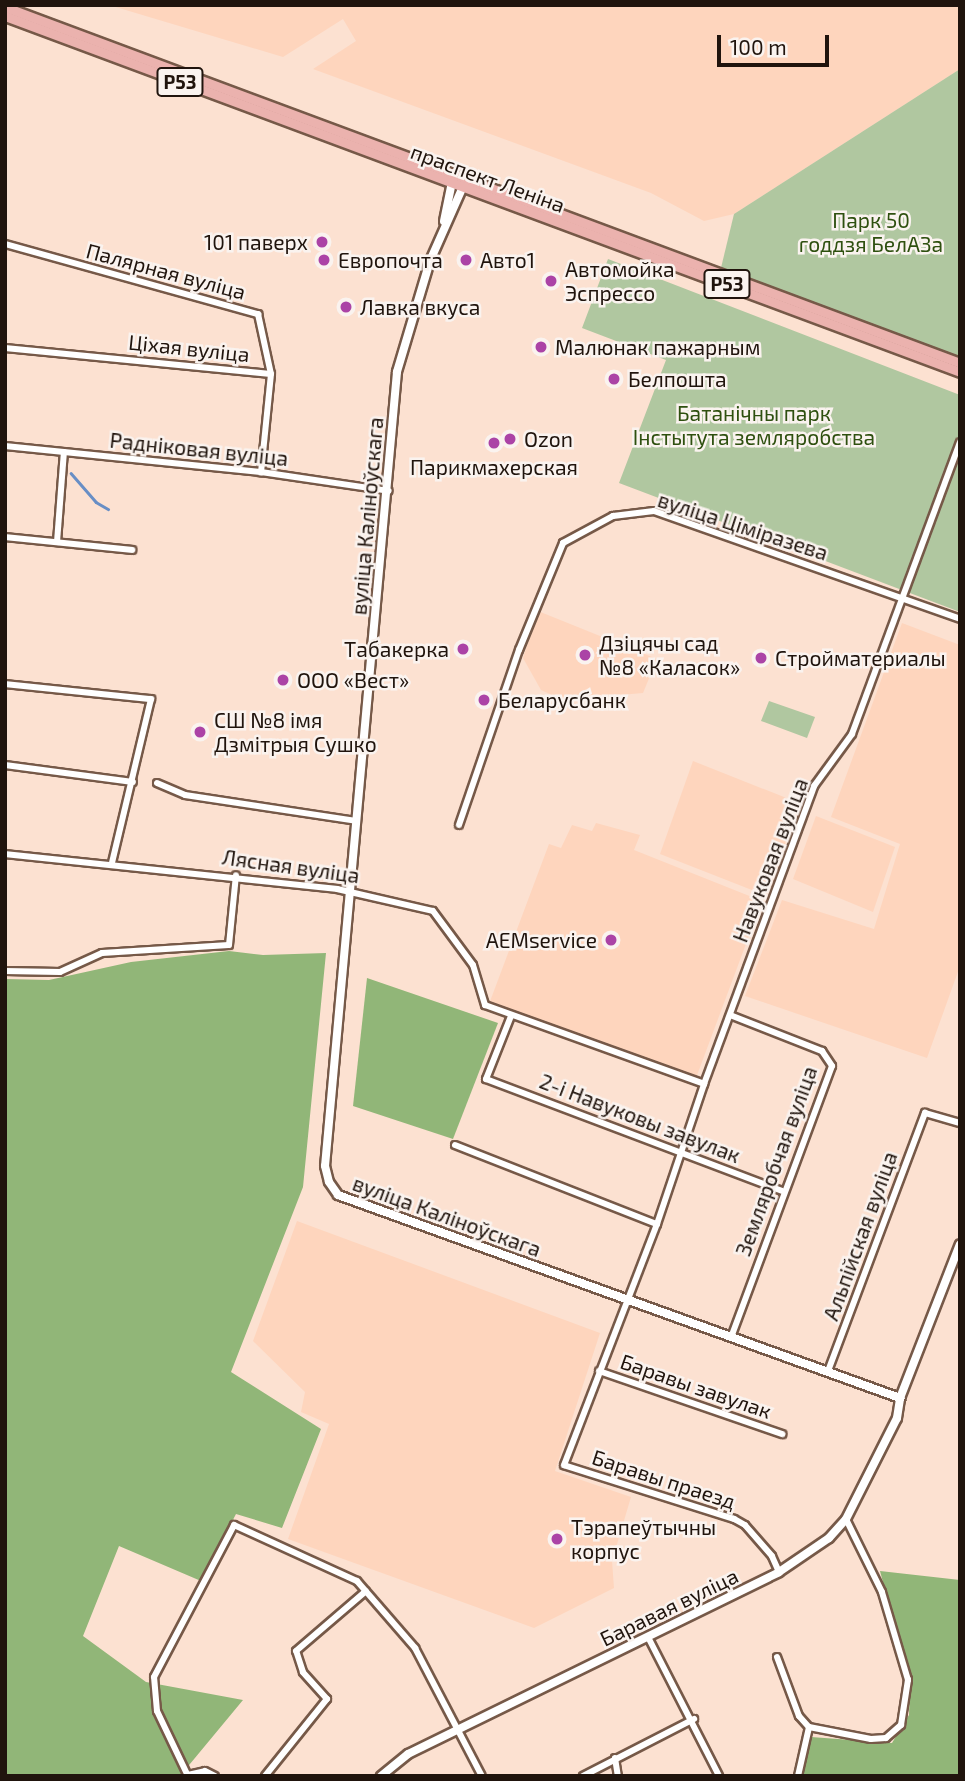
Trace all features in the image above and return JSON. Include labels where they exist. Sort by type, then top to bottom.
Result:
[{"type":"main road","name":"праспект Леніна","points":[[5,7],[453,179]]},
{"type":"main road","name":"праспект Леніна","points":[[5,16],[960,363]]},
{"type":"main road","name":"праспект Леніна","points":[[464,183],[960,372]]},
{"type":"street","name":"вуліца Каліноўскага","points":[[453,179],[444,221],[400,351],[325,1166],[329,1182],[338,1195],[626,1298],[730,1340],[828,1371],[900,1398]]},
{"type":"street","name":"вуліца Каліноўскага","points":[[444,221],[464,183]]},
{"type":"street","name":"Палярная вуліца","points":[[5,244],[258,314],[271,374]]},
{"type":"street","name":"Ціхая вуліца","points":[[5,348],[271,374],[261,472]]},
{"type":"street","name":"Навуковая вуліца","points":[[626,1298],[657,1224],[704,1084],[814,786],[852,734],[905,598],[960,442]]},
{"type":"street","name":"Радніковая вуліца","points":[[5,446],[261,472],[389,491]]},
{"type":"street","points":[[57,542],[64,452]]},
{"type":"street","name":"вуліца Ціміразева","points":[[459,825],[519,650],[563,543],[613,516],[654,511],[960,619]]},
{"type":"street","points":[[5,537],[132,550]]},
{"type":"street","points":[[5,684],[151,699],[112,863]]},
{"type":"street","points":[[5,765],[133,782]]},
{"type":"street","points":[[157,783],[186,795],[356,821]]},
{"type":"street","name":"Лясная вуліца","points":[[5,854],[236,875],[352,891],[433,911],[472,965],[485,1005],[704,1084]]},
{"type":"street","points":[[5,971],[60,972],[102,953],[229,946],[236,875]]},
{"type":"street","name":"Земляробчая вуліца","points":[[730,1015],[830,1057],[832,1066],[782,1191],[730,1340]]},
{"type":"street","name":"2-і Навуковы завулак","points":[[511,1016],[486,1079],[782,1191]]},
{"type":"street","name":"Альпійская вуліца","points":[[828,1371],[925,1112],[960,1123]]},
{"type":"street","points":[[455,1145],[657,1224]]},
{"type":"street","name":"Баравая вуліца","points":[[381,1776],[408,1754],[779,1573],[810,1554],[846,1519],[897,1418],[900,1398],[960,1244]]},
{"type":"street","name":"Баравы праезд","points":[[626,1298],[564,1465],[734,1519],[745,1525],[772,1556],[779,1573]]},
{"type":"street","name":"Баравы завулак","points":[[599,1371],[782,1434]]},
{"type":"street","points":[[777,1657],[799,1716],[809,1727],[871,1739],[886,1738],[901,1725],[908,1680],[882,1592],[846,1519]]},
{"type":"street","points":[[215,1776],[205,1771],[188,1775],[157,1711],[154,1677],[234,1525],[334,1567],[366,1591],[415,1648],[482,1776]]},
{"type":"street","points":[[265,1776],[327,1699],[303,1672],[296,1651],[366,1591]]},
{"type":"street","points":[[648,1637],[694,1719],[719,1776]]},
{"type":"street","points":[[583,1776],[694,1719]]},
{"type":"street","points":[[797,1776],[809,1727]]},
{"type":"street","points":[[615,1758],[618,1776]]},
{"type":"shaded area","points":[[109,5],[960,5],[960,69],[734,214],[704,221],[651,193],[313,69],[356,41],[343,19],[283,57]]},
{"type":"shaded area","name":"Дзіцячы сад №8 «Каласок»","points":[[538,611],[657,659],[643,693],[563,700],[541,690],[523,658]]},
{"type":"shaded area","points":[[902,623],[960,645],[960,966],[927,1058],[745,996],[782,900],[874,929],[900,844],[831,817]]},
{"type":"shaded area","points":[[693,761],[799,803],[767,896],[660,854]]},
{"type":"shaded area","points":[[816,816],[895,847],[873,912],[793,879]]},
{"type":"shaded area","points":[[596,823],[640,835],[634,850],[762,901],[696,1078],[489,1004],[549,844],[561,848],[572,825],[592,831]]},
{"type":"shaded area","points":[[297,1221],[600,1333],[555,1471],[631,1497],[612,1561],[614,1588],[534,1628],[288,1539],[329,1424],[301,1412],[305,1392],[253,1341]]},
{"type":"green space","name":"Парк 50 годдзя БелАЗа","points":[[960,69],[960,361],[720,272],[734,214]]},
{"type":"green space","name":"Батанічны парк Інстытута земляробства","points":[[608,259],[960,395],[960,612],[619,483],[666,360],[582,328]]},
{"type":"green space","points":[[769,701],[815,717],[807,738],[761,721]]},
{"type":"green space","points":[[229,951],[263,955],[326,953],[303,1187],[231,1372],[321,1429],[282,1528],[236,1514],[201,1581],[119,1546],[83,1636],[146,1682],[243,1700],[180,1776],[5,1776],[5,979],[49,980],[131,962]]},
{"type":"green space","points":[[367,978],[498,1023],[453,1139],[353,1106]]},
{"type":"green space","points":[[880,1571],[960,1580],[960,1776],[801,1776],[811,1737],[892,1743],[909,1715],[910,1683]]},
{"type":"waterway","points":[[71,473],[96,502],[108,509]]},
{"type":"place","name":"101 паверх","points":[[322,242]]},
{"type":"place","name":"Европочта","points":[[324,260]]},
{"type":"place","name":"Авто1","points":[[466,260]]},
{"type":"place","name":"Автомойка Эспрессо","points":[[551,281]]},
{"type":"place","name":"Лавка вкуса","points":[[346,307]]},
{"type":"place","name":"Малюнак пажарным","points":[[541,347]]},
{"type":"place","name":"Белпошта","points":[[614,379]]},
{"type":"place","name":"Ozon","points":[[510,439]]},
{"type":"place","name":"Парикмахерская","points":[[494,443]]},
{"type":"place","name":"Табакерка","points":[[463,649]]},
{"type":"place","name":"Дзіцячы сад №8 «Каласок»","points":[[585,655]]},
{"type":"place","name":"Стройматериалы","points":[[761,658]]},
{"type":"place","name":"ООО «Вест»","points":[[283,680]]},
{"type":"place","name":"Беларусбанк","points":[[484,700]]},
{"type":"place","name":"СШ №8 імя Дзмітрыя Сушко","points":[[200,732]]},
{"type":"place","name":"AEMservice","points":[[611,940]]},
{"type":"place","name":"Тэрапеўтычны корпус","points":[[557,1539]]}]
